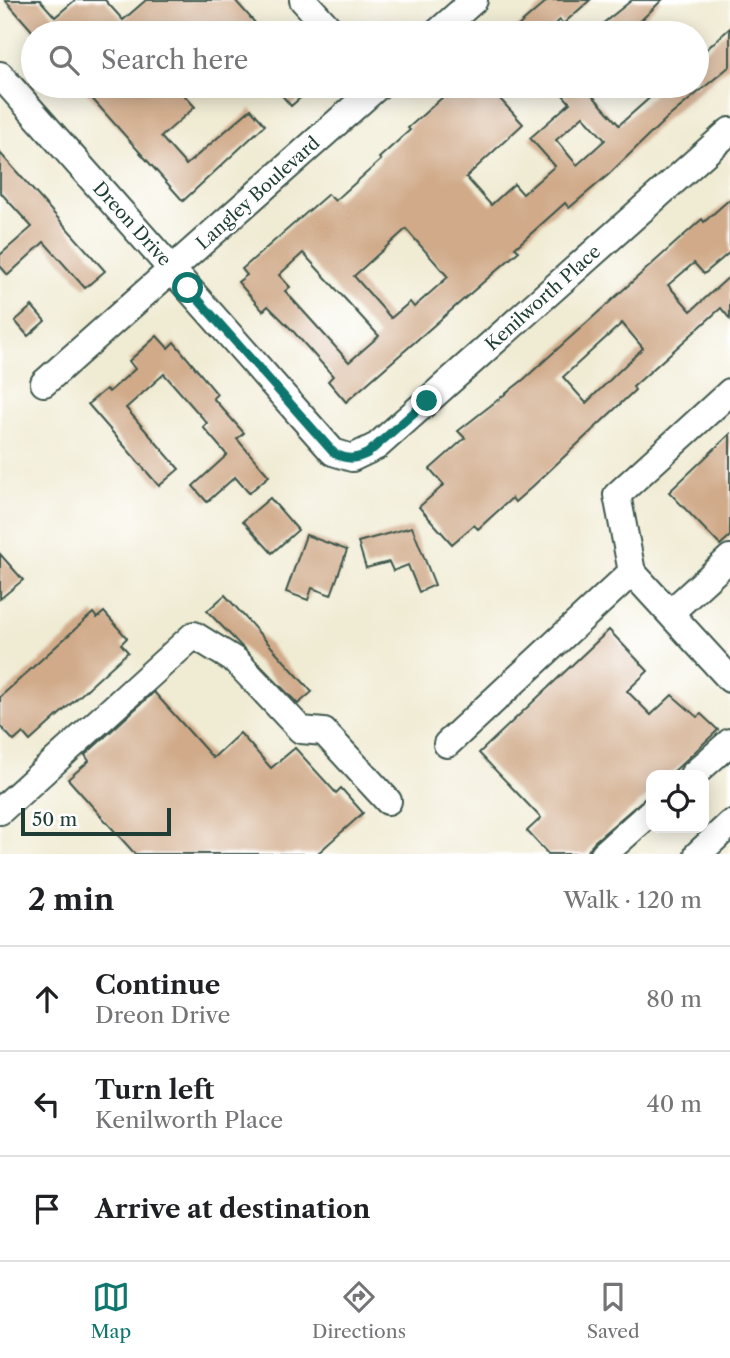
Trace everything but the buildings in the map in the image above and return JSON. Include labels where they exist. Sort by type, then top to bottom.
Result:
[{"type":"street","points":[[303,0],[321,21]]},
{"type":"street","points":[[450,21],[474,0]]},
{"type":"street","name":"Dreon Drive","points":[[0,75],[333,452],[352,458]]},
{"type":"street","name":"Langley Boulevard","points":[[44,383],[364,98]]},
{"type":"street","name":"Kenilworth Place","points":[[352,458],[377,446],[730,131]]},
{"type":"street","points":[[730,392],[617,495],[632,572],[730,679]]},
{"type":"street","points":[[670,613],[730,558]]},
{"type":"street","points":[[447,744],[632,572]]},
{"type":"street","points":[[0,811],[194,635],[236,661],[301,730],[324,732],[388,801]]},
{"type":"street","points":[[699,770],[730,742]]},
{"type":"street","points":[[604,854],[646,816]]},
{"type":"street","points":[[698,854],[730,824]]},
{"type":"route","points":[[188,288],[333,452],[342,457],[359,458],[368,453],[427,401]]}]
